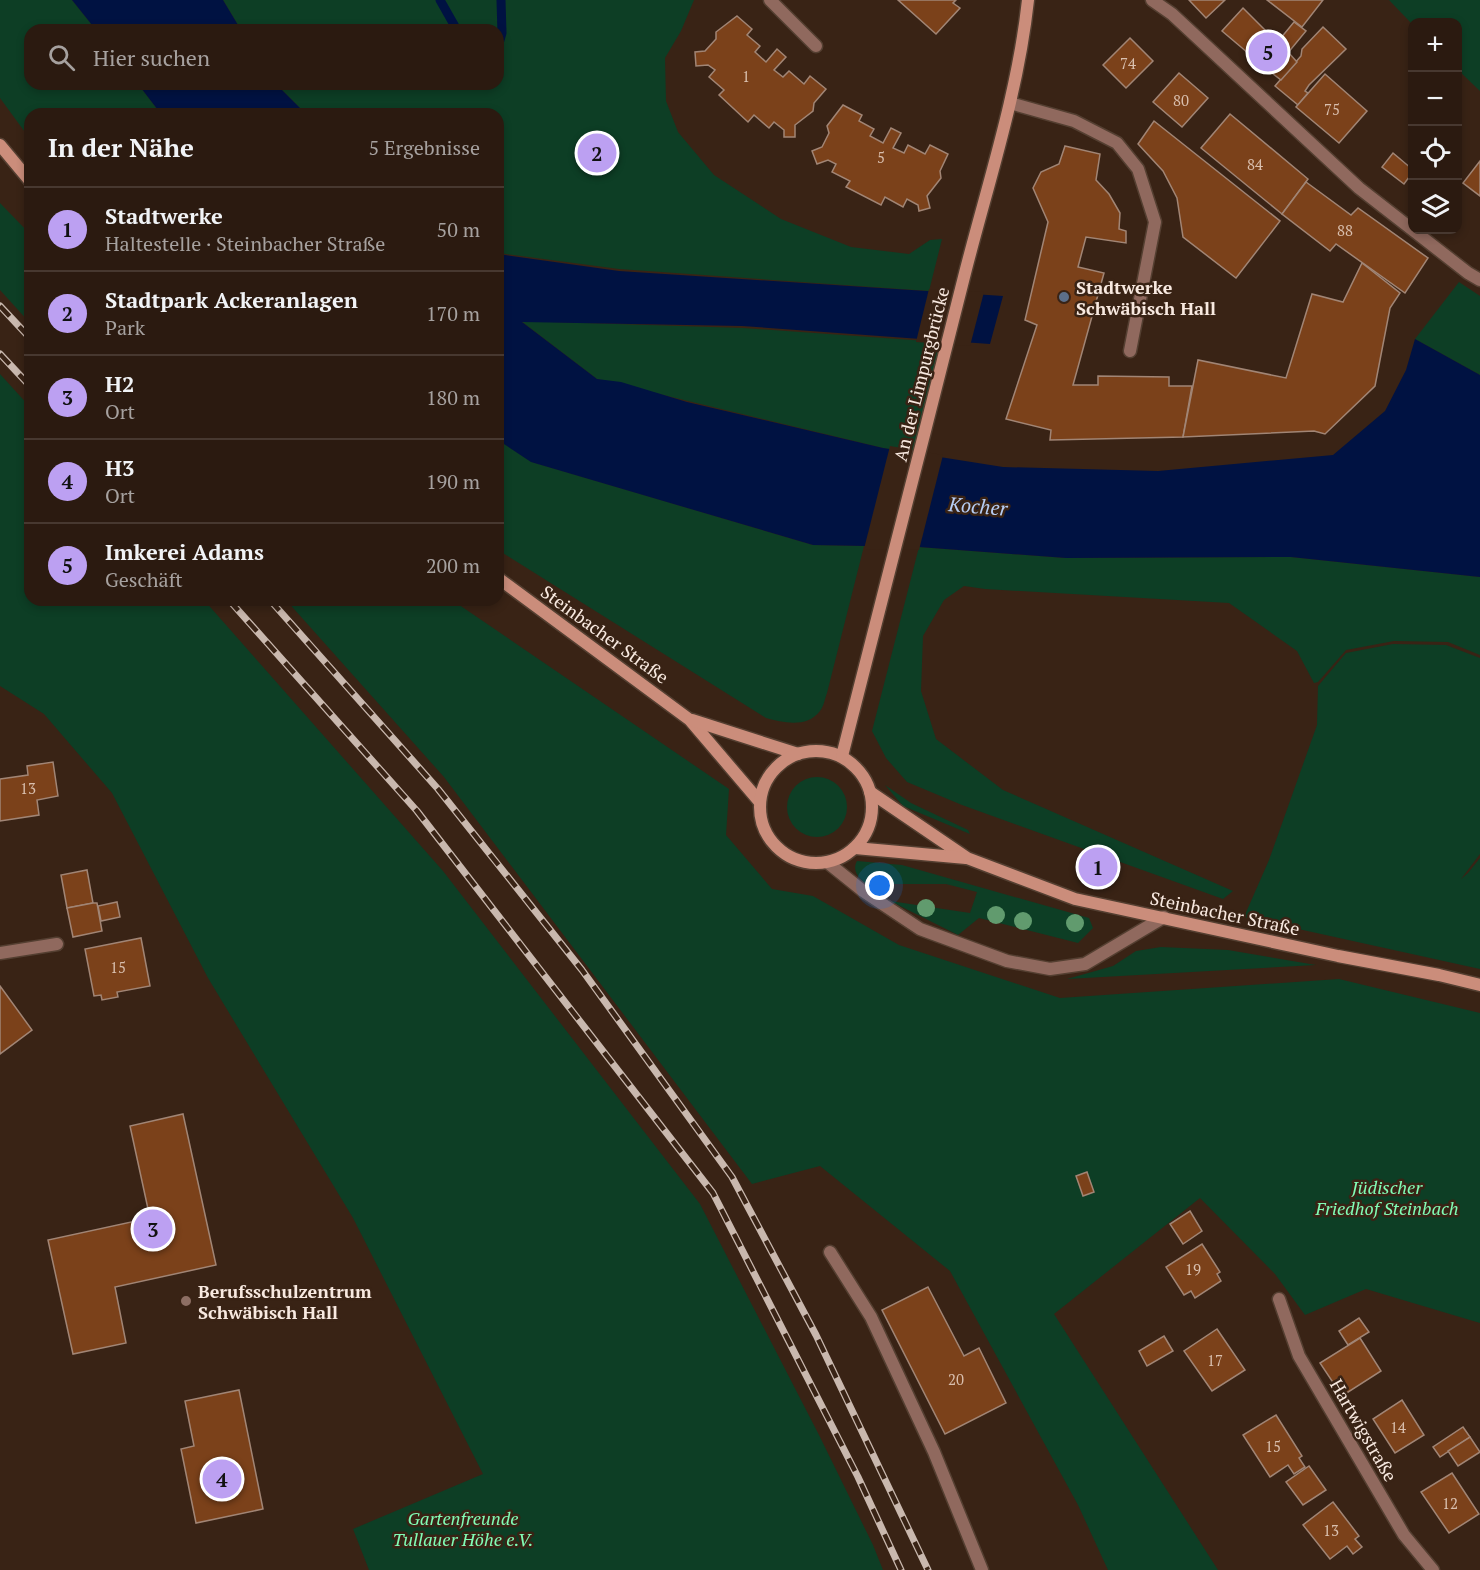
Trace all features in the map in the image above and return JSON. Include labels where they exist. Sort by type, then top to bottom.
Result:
[{"type":"main road","name":"An der Limpurgbrücke","points":[[842,756],[1010,104],[1023,47],[1029,0]]},
{"type":"main road","points":[[0,145],[24,174]]},
{"type":"main road","name":"Steinbacher Straße","points":[[504,582],[690,720],[759,801]]},
{"type":"main road","name":"Steinbacher Straße","points":[[690,720],[798,754]]},
{"type":"main road","points":[[806,751],[824,751],[842,756],[857,768],[868,783],[873,802],[871,820],[865,836],[855,848],[842,857],[827,862],[809,863],[792,858],[778,848],[767,835],[760,818],[759,801],[764,784],[773,769],[788,757],[806,751]]},
{"type":"main road","name":"Steinbacher Straße","points":[[870,792],[967,858],[1075,899],[1338,956],[1439,975],[1480,986]]},
{"type":"main road","name":"Steinbacher Straße","points":[[855,848],[967,858]]},
{"type":"street","points":[[770,0],[816,46]]},
{"type":"street","points":[[1152,0],[1172,14],[1359,188],[1480,280]]},
{"type":"street","points":[[1010,104],[1074,121],[1117,143],[1138,169],[1155,222],[1130,351]]},
{"type":"street","points":[[827,862],[863,891],[920,929],[1008,961],[1050,969],[1085,964],[1164,917]]},
{"type":"street","points":[[0,953],[57,944]]},
{"type":"street","points":[[830,1252],[871,1317],[934,1452],[982,1570]]},
{"type":"street","name":"Hartwigstraße","points":[[1279,1299],[1299,1356],[1404,1535],[1433,1570]]},
{"type":"green space","points":[[0,0],[72,0],[91,24],[24,24],[24,90],[143,90],[156,108],[24,108],[24,131],[0,98]]},
{"type":"green space","points":[[223,0],[694,0],[681,31],[665,58],[666,101],[678,132],[714,175],[781,219],[851,247],[909,254],[930,240],[942,239],[929,291],[619,269],[504,254],[504,108],[300,108],[282,90],[504,90],[504,24],[237,24]]},
{"type":"green space","points":[[1389,0],[1480,0],[1480,91],[1462,74],[1462,18],[1408,18],[1408,20]]},
{"type":"green space","points":[[0,203],[24,228],[24,316],[0,290]]},
{"type":"green space","points":[[1459,282],[1480,296],[1480,375],[1415,339]]},
{"type":"green space","points":[[521,321],[743,328],[954,343],[925,455],[883,448],[597,379]]},
{"type":"green space","name":"Gartenfreunde Tullauer Höhe e.V.","points":[[0,374],[24,400],[24,606],[209,606],[443,871],[700,1204],[819,1435],[883,1570],[369,1570],[353,1529],[483,1474],[353,1218],[208,978],[112,793],[44,714],[0,686]]},
{"type":"green space","points":[[504,444],[532,462],[813,545],[864,546],[827,693],[820,711],[809,720],[795,723],[766,718],[504,554]]},
{"type":"green space","points":[[919,547],[1066,558],[1291,557],[1480,577],[1480,655],[1448,642],[1394,641],[1346,650],[1318,682],[1314,683],[1297,651],[1229,603],[964,586],[944,600],[923,636],[921,691],[936,739],[1003,790],[1233,891],[1223,899],[962,805],[907,782],[886,758],[872,731]]},
{"type":"green space","name":"Jüdischer Friedhof Steinbach","points":[[291,606],[461,606],[729,789],[726,835],[772,889],[813,896],[899,945],[1060,998],[1339,979],[1480,1013],[1480,1323],[1366,1289],[1305,1315],[1275,1274],[1200,1198],[1054,1314],[1218,1570],[1108,1570],[1078,1505],[950,1271],[820,1166],[752,1184],[444,777]]},
{"type":"green space","points":[[1393,644],[1446,645],[1480,658],[1480,854],[1461,879],[1480,858],[1480,969],[1244,917],[1269,860],[1317,725],[1318,686],[1346,653]]},
{"type":"green space","points":[[817,777],[834,782],[842,790],[847,807],[842,824],[834,832],[817,837],[800,832],[792,824],[787,807],[792,790],[800,782]]},
{"type":"green space","points":[[885,785],[911,803],[968,830],[970,834],[903,806]]},
{"type":"green space","points":[[857,861],[902,865],[1089,918],[1093,928],[1078,943],[979,918],[958,935],[890,901],[970,913],[977,892],[946,884],[878,884],[873,890],[857,874],[855,866]]},
{"type":"green space","points":[[1161,947],[1228,950],[1316,965],[1067,979],[1113,966],[1136,951]]},
{"type":"water","points":[[72,0],[223,0],[237,24],[91,24]]},
{"type":"water","points":[[143,90],[282,90],[300,108],[156,108]]},
{"type":"water","name":"Kocher","points":[[504,255],[619,271],[1003,296],[990,344],[742,326],[522,322],[597,379],[621,382],[687,402],[883,448],[1003,467],[1158,471],[1333,455],[1385,411],[1406,370],[1415,339],[1480,375],[1480,577],[1291,557],[1066,558],[919,547],[813,545],[531,462],[504,444]]},
{"type":"pier","points":[[929,289],[984,292],[970,346],[916,342]]},
{"type":"pier","points":[[890,446],[943,455],[919,550],[864,549]]},
{"type":"building","points":[[898,0],[956,0],[953,3],[960,8],[936,34]]},
{"type":"building","points":[[1189,0],[1225,0],[1206,18]]},
{"type":"building","points":[[1267,0],[1323,0],[1302,27]]},
{"type":"building","points":[[1243,8],[1277,42],[1248,53],[1222,31]]},
{"type":"building","points":[[737,16],[752,29],[747,35],[760,46],[755,52],[766,62],[777,49],[786,57],[774,70],[783,77],[789,71],[804,84],[810,76],[826,89],[814,103],[813,111],[795,125],[795,137],[784,137],[784,130],[774,122],[769,128],[754,115],[748,122],[719,95],[724,90],[709,77],[715,70],[708,65],[696,66],[695,52],[705,51],[716,39],[716,32]]},
{"type":"building","points":[[1294,22],[1306,31],[1287,54],[1275,45]]},
{"type":"building","points":[[1323,27],[1346,49],[1309,85],[1305,91],[1308,93],[1298,105],[1275,86],[1301,56],[1302,49]]},
{"type":"building","points":[[1130,38],[1153,61],[1126,88],[1103,65]]},
{"type":"building","points":[[1288,52],[1297,62],[1281,80],[1272,73]]},
{"type":"building","points":[[1179,73],[1208,98],[1182,127],[1153,102]]},
{"type":"building","points":[[1325,74],[1367,111],[1339,143],[1296,107]]},
{"type":"building","points":[[843,105],[862,115],[859,121],[874,129],[870,136],[883,143],[891,128],[901,133],[893,148],[904,153],[908,145],[925,154],[930,145],[948,154],[940,171],[941,178],[927,196],[930,208],[919,211],[918,205],[907,199],[903,207],[885,197],[881,205],[846,187],[850,181],[832,172],[836,164],[828,160],[817,164],[812,151],[822,147],[829,133],[827,126]]},
{"type":"building","points":[[1230,114],[1308,179],[1282,214],[1201,148]]},
{"type":"building","points":[[1154,121],[1280,221],[1236,278],[1183,237],[1177,198],[1163,171],[1138,144]]},
{"type":"building","name":"Stadtwerke Schwäbisch Hall","points":[[1065,146],[1100,154],[1096,180],[1109,194],[1120,213],[1119,229],[1126,231],[1126,243],[1086,237],[1078,267],[1104,273],[1073,385],[1098,385],[1098,376],[1169,377],[1169,386],[1192,386],[1183,437],[1050,440],[1051,430],[1006,419],[1037,325],[1025,320],[1048,222],[1033,188],[1041,172],[1059,164]]},
{"type":"building","points":[[1393,153],[1408,166],[1408,178],[1404,184],[1382,167]]},
{"type":"building","points":[[1480,161],[1480,196],[1463,183]]},
{"type":"building","points":[[1306,182],[1351,215],[1358,208],[1428,258],[1405,293],[1336,244],[1330,251],[1282,214]]},
{"type":"building","points":[[1362,263],[1400,293],[1390,308],[1375,386],[1325,434],[1314,431],[1183,437],[1198,360],[1286,378],[1312,294],[1343,302]]},
{"type":"building","points":[[53,762],[58,796],[37,800],[39,815],[0,821],[0,779],[28,775],[27,766]]},
{"type":"building","points":[[87,870],[93,903],[67,908],[61,875]]},
{"type":"building","points":[[117,902],[120,917],[101,921],[98,906]]},
{"type":"building","points":[[97,903],[102,931],[73,937],[67,908]]},
{"type":"building","points":[[141,938],[150,986],[117,992],[118,997],[102,1000],[101,995],[94,996],[85,949]]},
{"type":"building","points":[[0,986],[32,1030],[0,1054]]},
{"type":"building","points":[[183,1114],[216,1265],[115,1287],[126,1343],[73,1354],[48,1240],[150,1218],[130,1126]]},
{"type":"building","points":[[1087,1172],[1094,1192],[1083,1196],[1076,1176]]},
{"type":"building","points":[[1190,1211],[1202,1231],[1183,1244],[1170,1224]]},
{"type":"building","points":[[1202,1244],[1220,1272],[1217,1274],[1221,1281],[1195,1298],[1191,1291],[1184,1295],[1166,1267]]},
{"type":"building","points":[[928,1287],[964,1356],[979,1348],[1006,1403],[945,1434],[882,1310]]},
{"type":"building","points":[[1359,1318],[1369,1332],[1348,1345],[1339,1331]]},
{"type":"building","points":[[1217,1329],[1245,1370],[1212,1391],[1184,1351]]},
{"type":"building","points":[[1164,1336],[1173,1351],[1147,1366],[1139,1351]]},
{"type":"building","points":[[1360,1338],[1381,1371],[1342,1396],[1320,1363]]},
{"type":"building","points":[[239,1390],[263,1509],[196,1523],[181,1449],[194,1446],[185,1401]]},
{"type":"building","points":[[1402,1400],[1424,1435],[1395,1453],[1373,1419]]},
{"type":"building","points":[[1276,1415],[1302,1456],[1299,1458],[1305,1467],[1294,1474],[1288,1465],[1270,1477],[1243,1435]]},
{"type":"building","points":[[1463,1427],[1470,1437],[1440,1457],[1433,1447]]},
{"type":"building","points":[[1470,1437],[1480,1452],[1458,1466],[1448,1451]]},
{"type":"building","points":[[1309,1466],[1326,1490],[1303,1505],[1286,1482]]},
{"type":"building","points":[[1452,1473],[1479,1514],[1449,1533],[1421,1492]]},
{"type":"building","points":[[1333,1502],[1359,1536],[1355,1539],[1362,1547],[1353,1554],[1347,1546],[1330,1559],[1303,1525]]},
{"type":"waterway","points":[[440,0],[454,24]]},
{"type":"waterway","points":[[501,0],[502,24]]},
{"type":"railway","points":[[0,306],[24,332]]},
{"type":"railway","points":[[0,354],[24,380]]},
{"type":"railway","points":[[234,606],[417,811],[713,1193],[858,1477],[901,1570]]},
{"type":"railway","points":[[275,606],[438,789],[582,970],[732,1177],[816,1335],[928,1570]]},
{"type":"place","name":"Imkerei Adams","points":[[1268,52]]},
{"type":"place","name":"Stadtpark Ackeranlagen","points":[[597,153]]},
{"type":"place","name":"Stadtwerke Schwäbisch Hall","points":[[1064,297]]},
{"type":"place","name":"Stadtwerke","points":[[1098,867]]},
{"type":"place","name":"H2","points":[[153,1229]]},
{"type":"place","name":"Berufsschulzentrum Schwäbisch Hall","points":[[186,1301]]},
{"type":"place","name":"H3","points":[[222,1479]]}]
